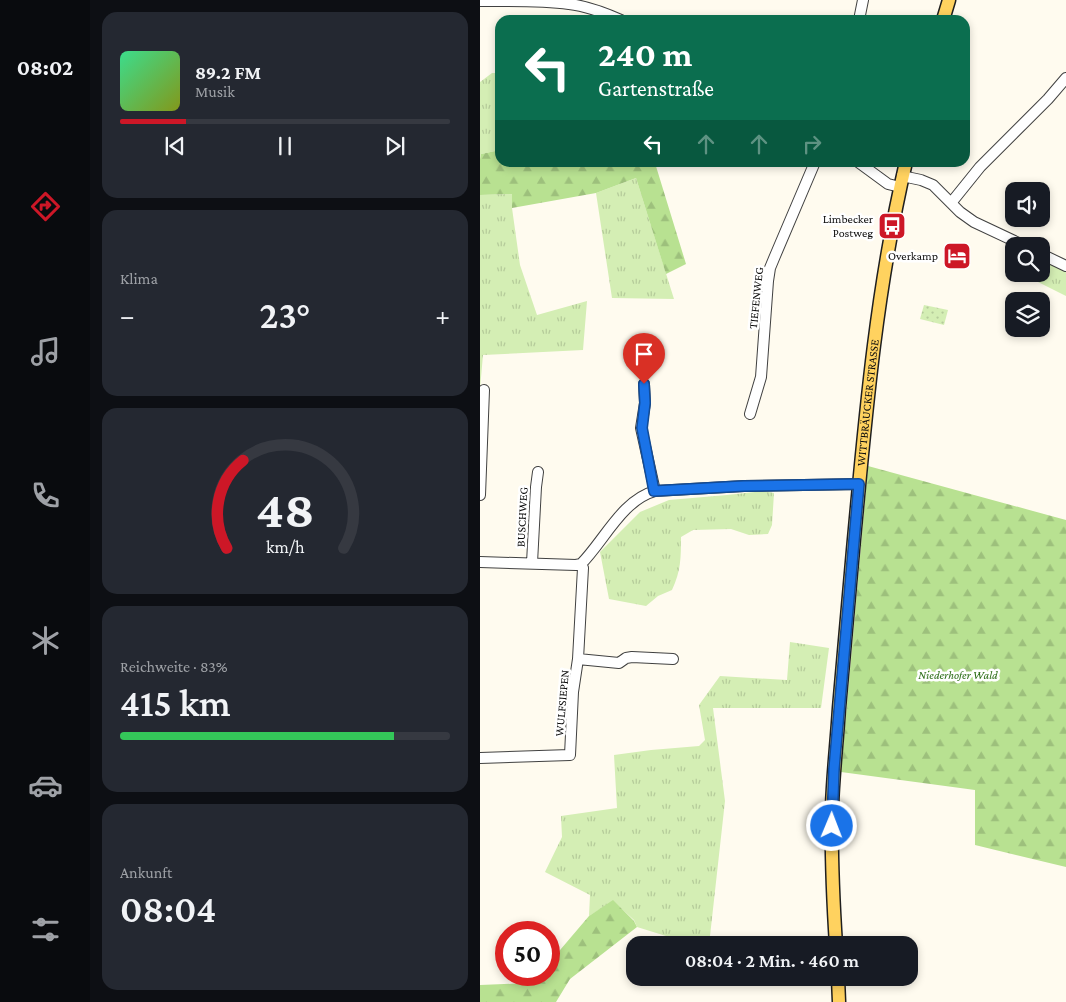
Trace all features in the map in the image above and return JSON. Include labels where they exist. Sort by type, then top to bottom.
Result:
[{"type":"main road","points":[[944,15],[948,0]]},
{"type":"main road","name":"WITTBRÄUCKER STRASSE","points":[[836,936],[833,882],[833,788],[864,425],[881,291],[905,167]]},
{"type":"main road","points":[[838,986],[839,1002]]},
{"type":"street","points":[[860,15],[863,0]]},
{"type":"street","points":[[480,1],[569,4],[608,15]]},
{"type":"street","points":[[951,203],[984,162],[1048,99],[1066,78]]},
{"type":"street","name":"TIEFENWEG","points":[[750,414],[761,377],[770,268],[813,167]]},
{"type":"street","points":[[865,167],[888,184],[921,180],[933,185],[960,212],[974,222],[1006,237]]},
{"type":"street","points":[[1050,258],[1066,266]]},
{"type":"street","points":[[644,384],[645,403],[642,428],[654,491]]},
{"type":"street","points":[[480,495],[484,390]]},
{"type":"street","name":"BUSCHWEG","points":[[532,563],[538,472]]},
{"type":"street","points":[[480,562],[581,564],[630,505],[645,494],[654,491],[744,486],[859,484]]},
{"type":"street","name":"WULFSIEPEN","points":[[480,758],[570,755],[573,692],[578,659],[583,568],[581,564]]},
{"type":"street","points":[[578,659],[619,662],[632,656],[673,659]]},
{"type":"green space","points":[[492,73],[495,73],[495,151],[481,154],[480,159],[480,82]]},
{"type":"green space","points":[[495,151],[495,167],[656,167],[686,264],[666,274],[636,178],[596,193],[512,208],[512,194],[480,195],[481,154]]},
{"type":"green space","points":[[636,178],[674,299],[612,298],[596,193]]},
{"type":"green space","points":[[513,194],[512,208],[520,265],[537,315],[587,301],[583,350],[483,355],[480,389],[480,195]]},
{"type":"green space","points":[[1050,262],[1066,270],[1066,296],[1038,282],[1050,282]]},
{"type":"green space","points":[[924,305],[948,310],[944,325],[920,319]]},
{"type":"green space","name":"Niederhofer Wald","points":[[868,466],[1066,520],[1066,867],[975,845],[975,790],[841,772]]},
{"type":"green space","points":[[764,491],[774,493],[772,525],[768,534],[749,535],[731,529],[693,530],[681,537],[680,564],[672,590],[658,596],[646,606],[609,599],[600,552],[640,512],[669,500]]},
{"type":"green space","points":[[790,642],[829,648],[821,708],[713,708],[725,801],[710,936],[666,936],[637,927],[634,920],[613,901],[589,916],[590,895],[545,872],[562,837],[561,816],[617,808],[614,755],[699,746],[705,740],[699,705],[720,676],[787,680]]},
{"type":"green space","points":[[613,900],[634,921],[637,927],[570,979],[556,1002],[480,1002],[480,985],[560,986],[560,950],[589,916]]},
{"type":"place","name":"Limbecker Postweg","points":[[892,226]]},
{"type":"place","name":"Overkamp","points":[[957,256]]},
{"type":"route","points":[[644,384],[645,403],[642,428],[654,491],[744,486],[859,484],[834,769],[832,826]]}]
